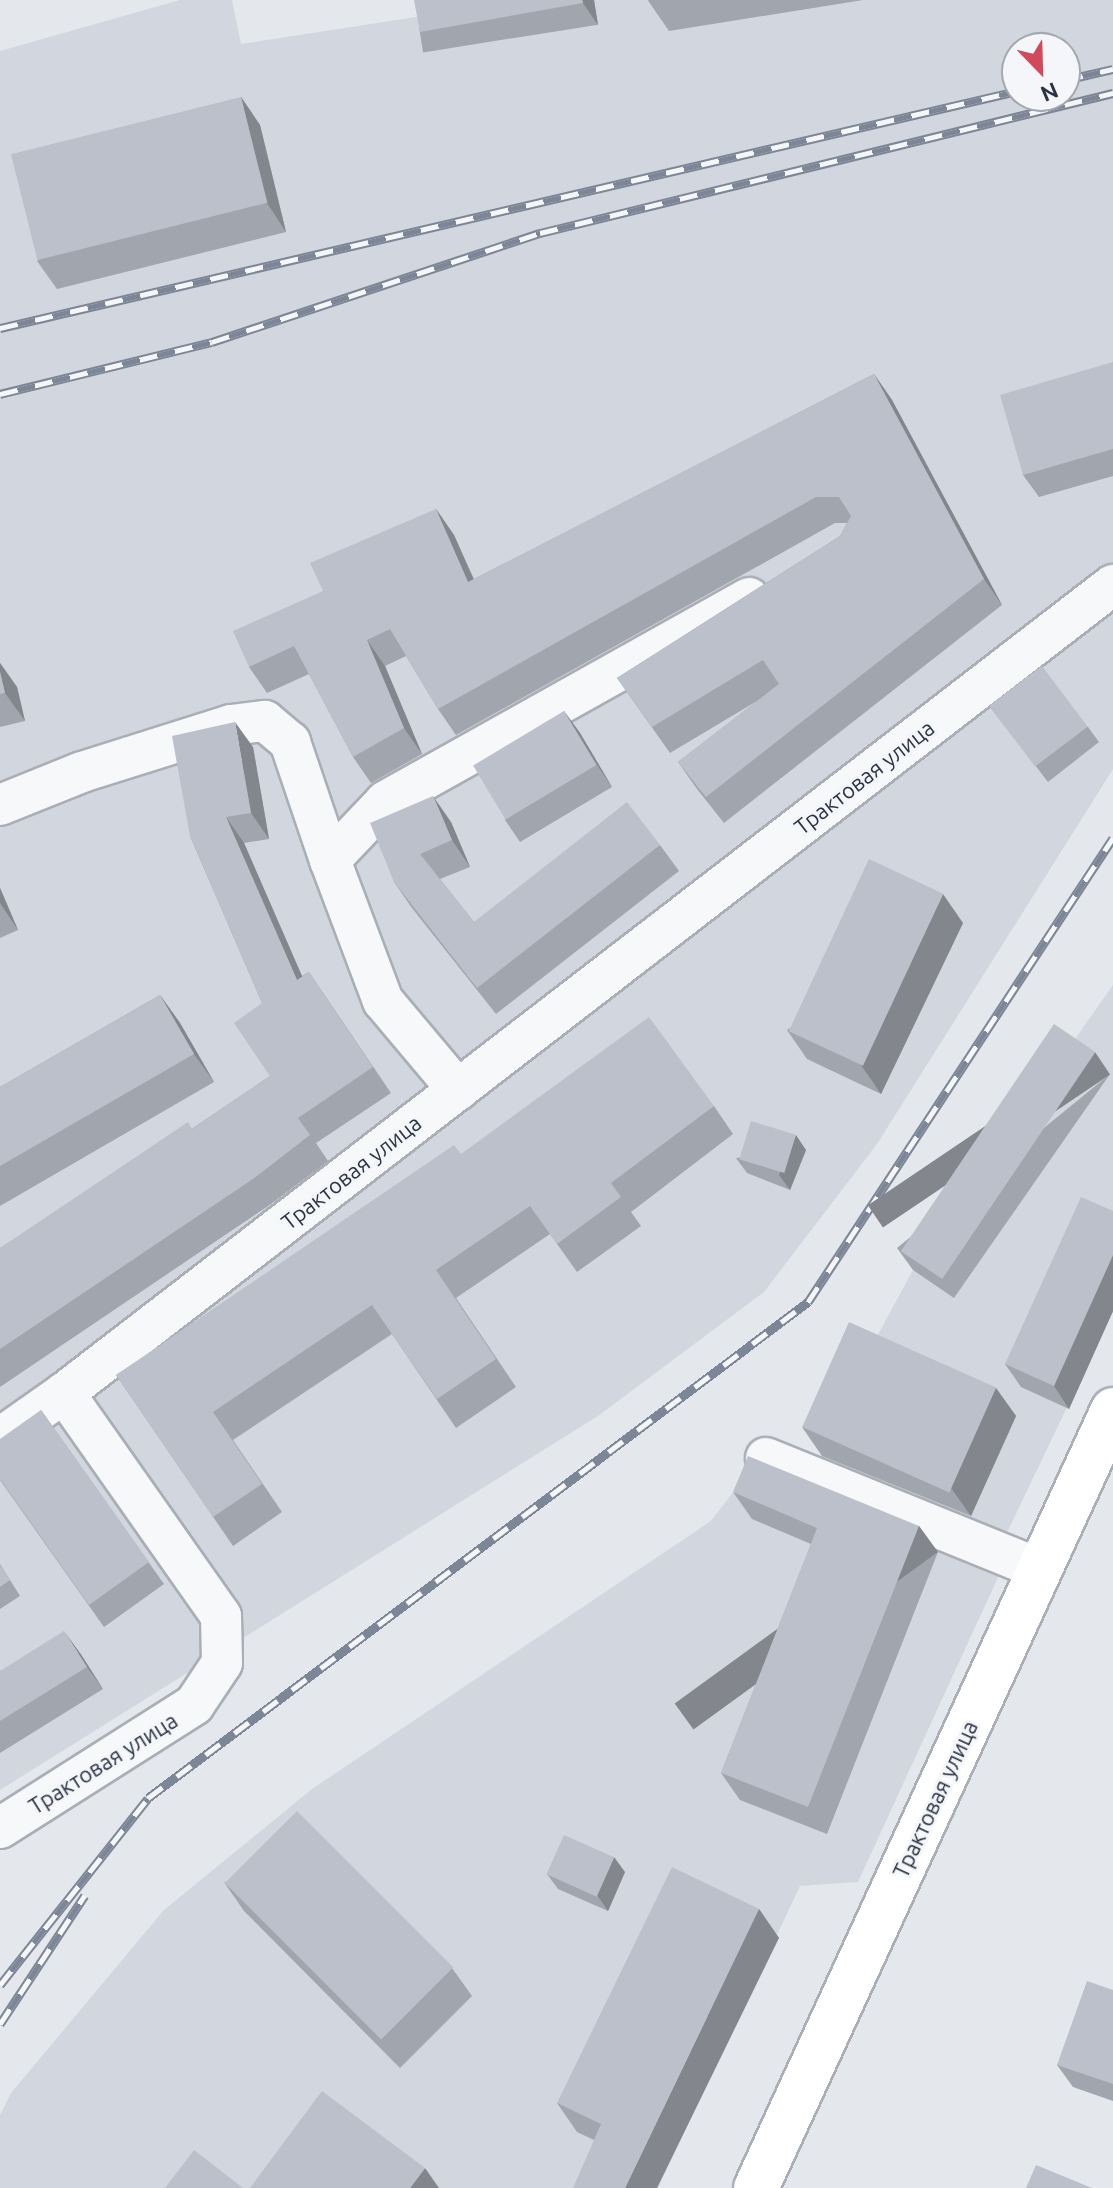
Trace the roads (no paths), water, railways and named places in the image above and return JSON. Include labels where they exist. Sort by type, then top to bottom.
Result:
[{"type":"main road","name":"Трактовая улица","points":[[756,2188],[1040,1569],[1103,1458],[1113,1410]]},
{"type":"lane","points":[[330,860],[386,801],[777,582]]},
{"type":"lane","name":"Трактовая улица","points":[[0,1828],[194,1705],[222,1663],[221,1616],[64,1393],[1113,585]]},
{"type":"lane","points":[[0,805],[141,753],[231,725],[265,721],[290,742],[383,1001],[458,1090]]},
{"type":"lane","points":[[0,1438],[64,1393]]},
{"type":"lane","points":[[766,1458],[1040,1569]]},
{"type":"railway","points":[[1081,76],[1113,69]]},
{"type":"railway","points":[[0,394],[212,342],[540,233],[1113,93]]},
{"type":"railway","points":[[0,328],[1001,95]]},
{"type":"railway","points":[[0,1985],[148,1798],[808,1302],[1113,838]]},
{"type":"railway","points":[[0,2024],[85,1895]]}]
